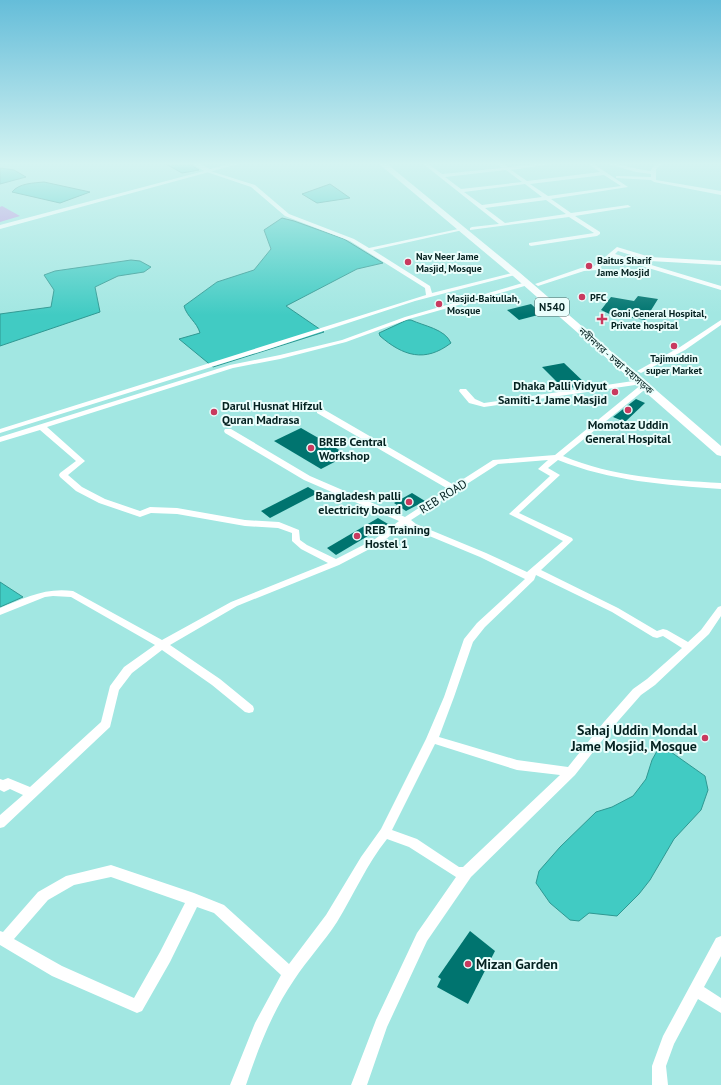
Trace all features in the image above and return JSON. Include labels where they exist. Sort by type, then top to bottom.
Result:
[{"type":"highway","name":"নবীনগর - চন্দ্রা মহাসড়ক","points":[[443,214],[516,274],[721,452]]},
{"type":"highway","name":"নবীনগর - চন্দ্রা মহাসড়ক","points":[[454,214],[721,440]]},
{"type":"street","points":[[0,228],[53,214]]},
{"type":"street","points":[[287,214],[352,240],[428,287],[429,296]]},
{"type":"street","points":[[489,214],[504,225]]},
{"type":"street","points":[[472,229],[580,214]]},
{"type":"street","points":[[531,244],[595,235],[598,233],[570,215]]},
{"type":"street","points":[[367,250],[462,229]]},
{"type":"street","points":[[538,284],[583,269],[595,268],[617,249],[650,259],[721,262]]},
{"type":"street","points":[[611,255],[721,288]]},
{"type":"street","points":[[0,431],[429,296],[516,274]]},
{"type":"street","points":[[0,440],[232,366],[280,357],[344,341],[407,318],[526,284]]},
{"type":"street","points":[[641,371],[662,361],[700,338],[721,322]]},
{"type":"street","points":[[463,391],[472,402],[484,405],[642,384]]},
{"type":"street","points":[[238,1085],[249,1054],[271,1004],[290,974],[336,912],[375,845],[385,833],[432,739],[449,697],[468,641],[481,625],[531,578],[532,574],[569,540],[513,514],[556,475],[542,469],[642,384]]},
{"type":"street","points":[[320,411],[454,489]]},
{"type":"street","points":[[42,427],[81,461],[63,475],[79,489],[102,501],[140,514],[150,510],[177,511],[245,523],[279,525],[296,532],[296,541],[304,547],[336,563]]},
{"type":"street","points":[[228,431],[307,478],[405,520],[413,526],[532,574],[615,610],[656,635],[663,632],[688,647]]},
{"type":"street","points":[[557,457],[604,473],[629,478],[721,486]]},
{"type":"street","name":"REB ROAD","points":[[0,822],[106,724],[114,689],[128,670],[162,645],[234,604],[336,563],[378,541],[405,520],[496,462],[557,457]]},
{"type":"street","points":[[0,612],[45,593],[59,591],[74,594],[162,645],[216,682],[249,709]]},
{"type":"street","points":[[359,1085],[381,1024],[422,937],[466,872],[572,772],[608,725],[637,692],[651,682],[705,632],[721,609]]},
{"type":"street","points":[[432,739],[517,764],[572,772]]},
{"type":"street","points":[[0,784],[4,787],[8,783],[31,793]]},
{"type":"street","points":[[385,833],[413,843],[457,872],[466,872]]},
{"type":"street","points":[[194,899],[165,957],[137,1006],[57,971],[2,939],[43,896],[71,880],[111,871],[194,899],[219,909],[290,974]]},
{"type":"street","points":[[660,1085],[659,1066],[668,1041],[721,942]]},
{"type":"street","points":[[695,989],[721,1006]]},
{"type":"shaded area","points":[[0,214],[16,214],[20,216],[0,222]]},
{"type":"water","points":[[282,218],[344,239],[383,263],[357,269],[286,306],[324,332],[213,367],[179,339],[200,333],[184,306],[217,282],[254,270],[271,249],[264,230]]},
{"type":"water","points":[[131,260],[140,261],[151,267],[144,272],[118,276],[95,287],[100,312],[0,346],[0,314],[51,307],[54,290],[44,275],[55,271]]},
{"type":"water","points":[[407,320],[434,328],[444,334],[451,343],[432,353],[423,355],[406,352],[397,348],[380,336],[379,333]]},
{"type":"water","points":[[0,582],[23,597],[0,607]]},
{"type":"water","points":[[657,751],[671,752],[705,776],[708,790],[701,810],[674,839],[650,880],[639,894],[617,916],[589,913],[579,921],[570,920],[550,903],[536,883],[539,871],[560,847],[596,812],[612,807],[633,796],[646,779],[652,760]]},
{"type":"building","points":[[638,296],[658,299],[645,320],[620,316],[618,318],[601,310],[611,297],[634,301]]},
{"type":"building","points":[[531,304],[542,314],[519,320],[507,310]]},
{"type":"building","points":[[564,363],[587,385],[564,389],[542,367]]},
{"type":"building","name":"Momotaz Uddin General Hospital","points":[[636,399],[645,403],[625,422],[613,417]]},
{"type":"building","name":"BREB Central Workshop","points":[[301,428],[348,455],[321,469],[274,441]]},
{"type":"building","points":[[308,487],[318,493],[270,518],[261,511]]},
{"type":"building","name":"Bangladesh palli electricity board","points":[[412,493],[425,501],[406,511],[394,503]]},
{"type":"building","name":"REB Training Hostel 1","points":[[378,518],[388,524],[336,555],[327,548]]},
{"type":"building","name":"Mizan Garden","points":[[470,931],[495,951],[468,1004],[437,987],[441,979],[438,977]]},
{"type":"place","name":"Nav Neer Jame Masjid, Mosque","points":[[408,262]]},
{"type":"place","name":"Baitus Sharif Jame Mosjid","points":[[589,266]]},
{"type":"place","name":"PFC","points":[[582,297]]},
{"type":"place","name":"Masjid-Baitullah, Mosque","points":[[439,304]]},
{"type":"place","name":"Goni General Hospital, Private hospital","points":[[602,319]]},
{"type":"place","name":"Tajimuddin super Market","points":[[674,346]]},
{"type":"place","name":"Dhaka Palli Vidyut Samiti-1 Jame Masjid","points":[[615,392]]},
{"type":"place","name":"Momotaz Uddin General Hospital","points":[[628,410]]},
{"type":"place","name":"Darul Husnat Hifzul Quran Madrasa","points":[[214,412]]},
{"type":"place","name":"BREB Central Workshop","points":[[311,448]]},
{"type":"place","name":"Bangladesh palli electricity board","points":[[409,502]]},
{"type":"place","name":"REB Training Hostel 1","points":[[357,536]]},
{"type":"place","name":"Sahaj Uddin Mondal Jame Mosjid, Mosque","points":[[705,738]]},
{"type":"place","name":"Mizan Garden","points":[[468,964]]}]
